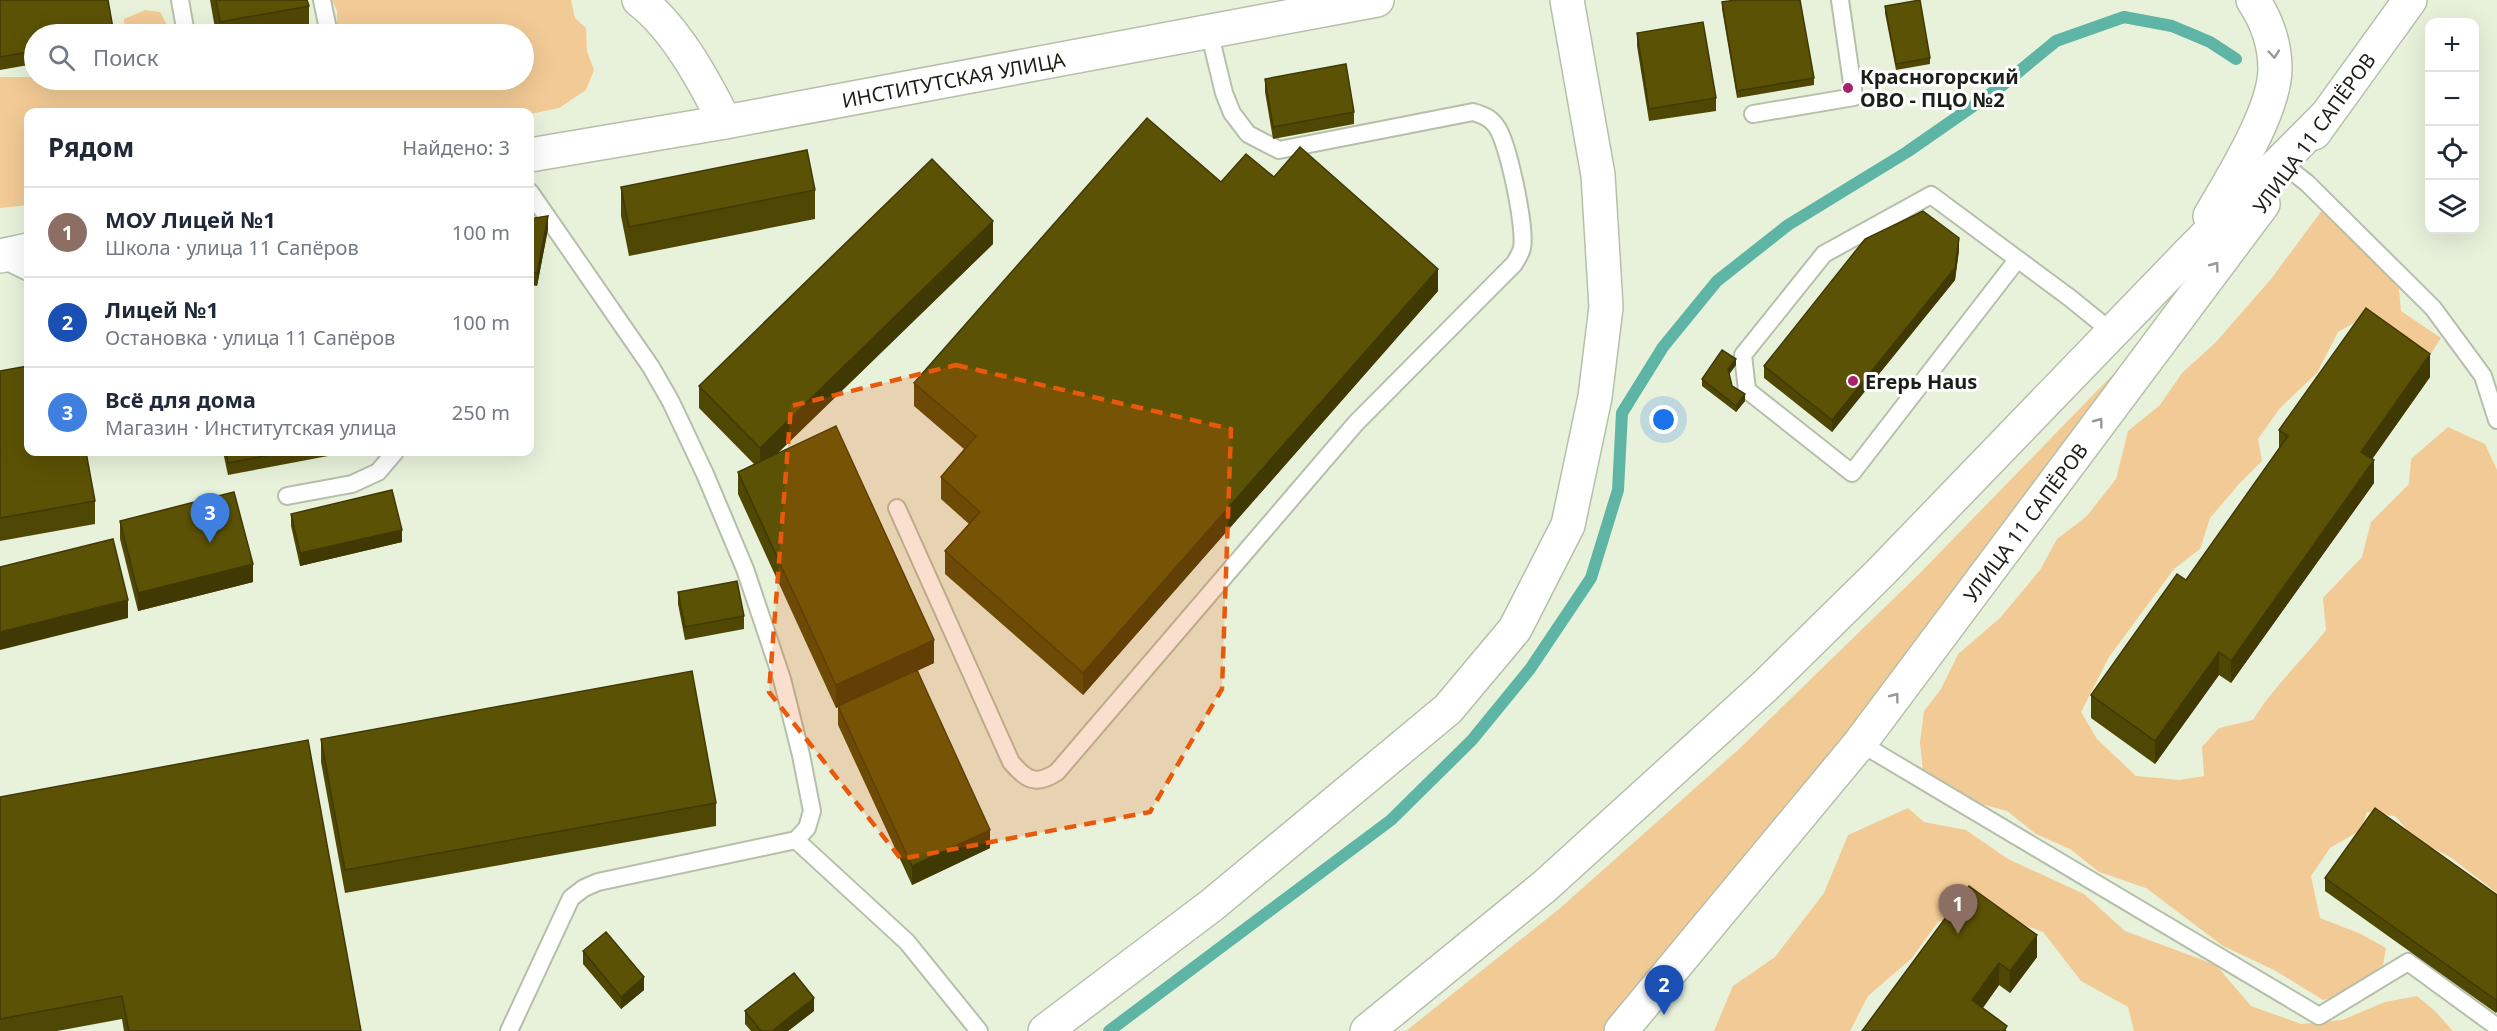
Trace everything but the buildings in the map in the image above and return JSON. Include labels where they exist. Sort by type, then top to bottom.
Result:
[{"type":"street","points":[[639,0],[652,10],[699,72],[725,122]]},
{"type":"street","name":"ИНСТИТУТСКАЯ УЛИЦА","points":[[534,154],[725,122],[1377,0]]},
{"type":"street","points":[[1044,1031],[1212,905],[1448,709],[1515,629],[1568,525],[1595,397],[1606,307],[1598,175],[1568,0]]},
{"type":"street","points":[[2190,252],[2248,145],[2271,94],[2275,71],[2273,41],[2263,14],[2253,0]]},
{"type":"street","name":"УЛИЦА 11 САПЁРОВ","points":[[1621,1031],[1860,743],[2289,170],[2410,0]]},
{"type":"street","points":[[1367,1031],[1545,886],[1764,687],[1880,573],[2190,252],[2326,116]]},
{"type":"street","points":[[0,257],[24,251]]},
{"type":"lane","points":[[180,0],[184,24]]},
{"type":"lane","points":[[322,0],[326,24]]},
{"type":"lane","points":[[1753,114],[1854,97],[1840,0]]},
{"type":"lane","points":[[897,508],[1011,762],[1020,773],[1033,780],[1045,780],[1057,772],[1356,423],[1514,264],[1522,249],[1523,235],[1513,177],[1498,127],[1488,117],[1473,112],[1279,150],[1248,135],[1232,113],[1224,93],[1209,31]]},
{"type":"lane","points":[[2289,170],[2307,183],[2433,308],[2483,376],[2497,420]]},
{"type":"lane","points":[[2017,260],[1852,473],[1747,390],[1743,355],[1824,254],[1931,195],[2070,298],[2112,332]]},
{"type":"lane","points":[[509,1031],[571,898],[584,888],[598,882],[796,840],[807,828],[812,811],[782,679],[745,568],[695,453],[671,402],[651,367],[534,198]]},
{"type":"lane","points":[[0,257],[24,270]]},
{"type":"lane","points":[[287,496],[352,484],[378,472],[392,456]]},
{"type":"lane","points":[[1860,743],[2319,1016],[2408,962],[2497,1027]]},
{"type":"lane","points":[[796,840],[907,942],[979,1031]]},
{"type":"highlighted area","points":[[956,365],[1231,429],[1222,689],[1150,812],[901,859],[769,692],[791,406]]},
{"type":"shaded area","points":[[332,0],[571,0],[575,18],[586,28],[587,51],[594,70],[586,90],[559,108],[534,113],[534,108],[24,108],[24,205],[0,208],[0,77],[24,77],[24,90],[534,90],[534,24],[337,24],[337,11]]},
{"type":"shaded area","points":[[145,10],[160,12],[166,24],[124,24],[124,19]]},
{"type":"shaded area","points":[[2323,209],[2372,255],[2399,289],[2401,311],[2441,338],[2430,355],[2357,321],[2338,332],[2317,373],[2280,408],[2258,439],[2262,461],[2210,518],[2200,549],[2174,569],[2109,657],[2081,712],[2097,739],[2136,776],[2180,780],[2204,776],[2202,747],[2219,728],[2253,720],[2269,696],[2326,630],[2323,598],[2362,557],[2371,522],[2409,484],[2411,459],[2448,427],[2485,444],[2497,470],[2497,893],[2450,857],[2415,839],[2395,816],[2367,812],[2361,830],[2330,848],[2311,876],[2320,918],[2361,934],[2386,948],[2383,965],[2347,991],[2323,1000],[2274,970],[2223,946],[2146,888],[2099,872],[2070,849],[2036,834],[2007,811],[1963,799],[1923,772],[1920,742],[1924,711],[1941,689],[1958,654],[2000,618],[2040,570],[2057,539],[2087,516],[2116,479],[2128,431],[2160,405],[2182,373],[2216,342],[2271,279]]},
{"type":"shaded area","points":[[2126,361],[2132,365],[1781,820],[1604,1031],[1406,1031],[1559,909],[1739,749],[1919,574]]},
{"type":"shaded area","points":[[1908,808],[1924,822],[1966,830],[2008,859],[2084,894],[2125,931],[2216,965],[2251,1006],[2301,1024],[2342,1020],[2385,1002],[2417,996],[2453,1031],[2134,1031],[2128,1007],[2081,981],[2043,932],[1982,910],[1938,922],[1912,958],[1868,996],[1850,1031],[1714,1031],[1733,986],[1775,957],[1824,893],[1848,835]]},
{"type":"waterway","points":[[1109,1031],[1391,820],[1472,740],[1530,669],[1591,578],[1618,490],[1622,413],[1663,347],[1717,281],[1788,225],[1907,152],[1999,88],[2056,41],[2124,17],[2172,26],[2210,42],[2236,59]]},
{"type":"place","name":"Красногорский ОВО - ПЦО №2","points":[[1848,88]]},
{"type":"place","name":"Егерь Haus","points":[[1853,381]]},
{"type":"place","name":"Всё для дома","points":[[210,543]]},
{"type":"place","name":"МОУ Лицей №1","points":[[1958,934]]},
{"type":"place","name":"Лицей №1","points":[[1664,1015]]}]
